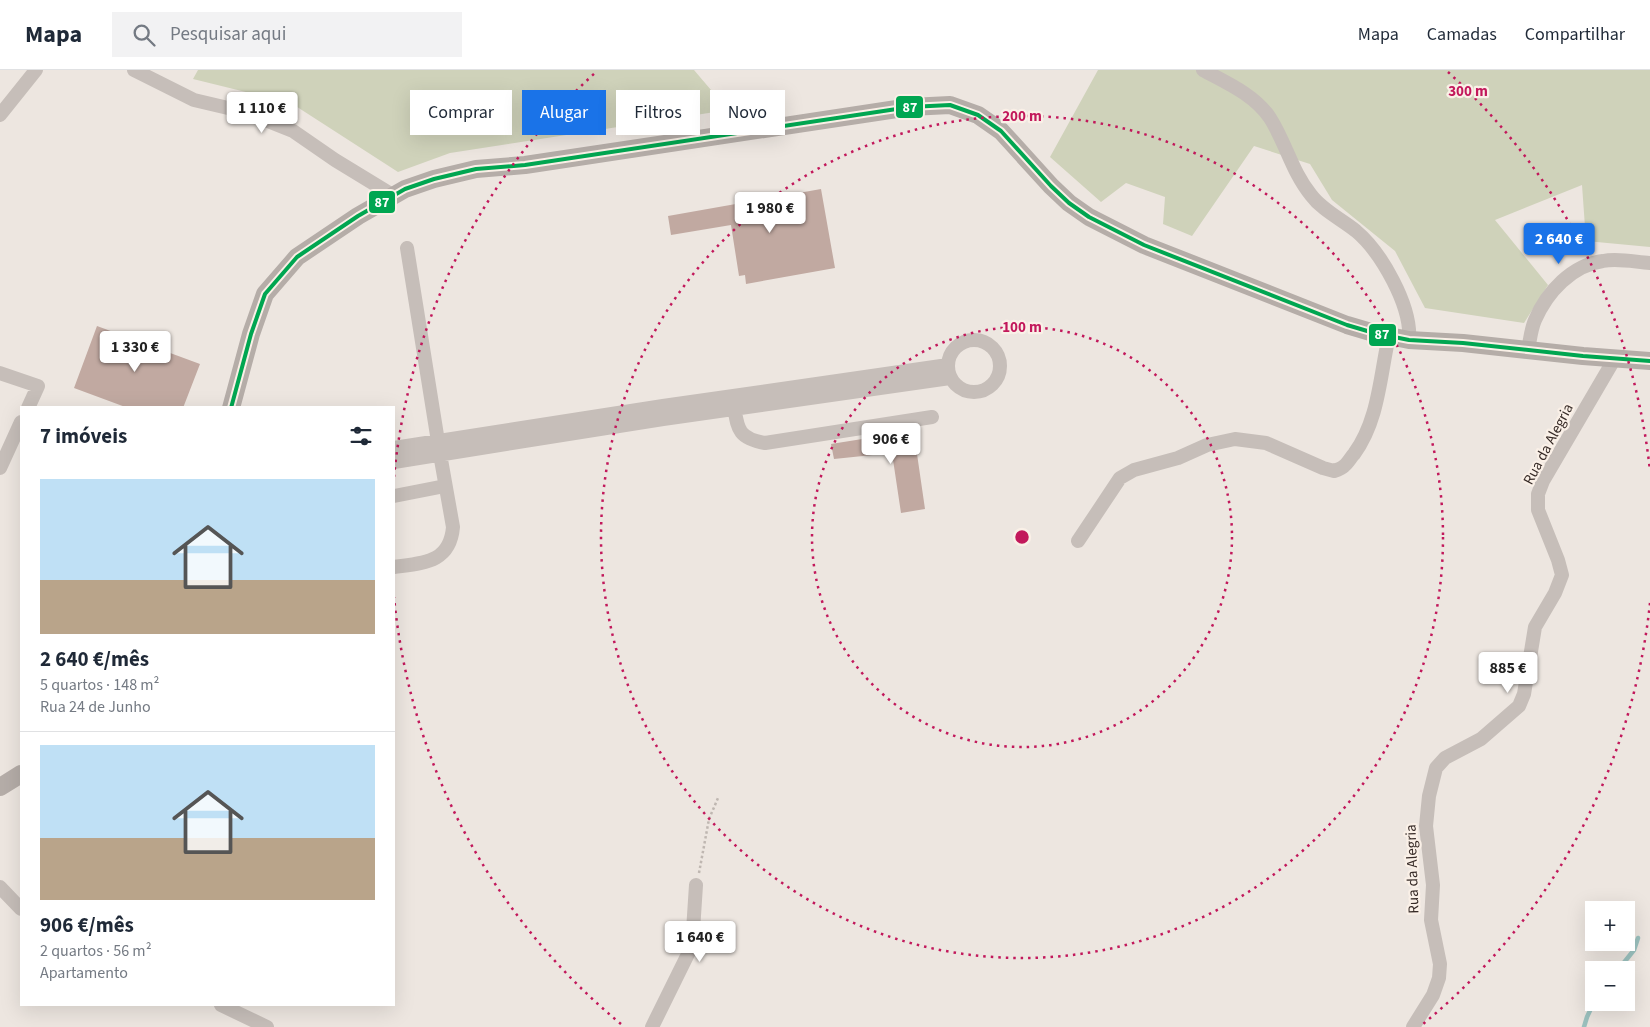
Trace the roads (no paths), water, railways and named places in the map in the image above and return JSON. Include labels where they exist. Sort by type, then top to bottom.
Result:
[{"type":"main road","points":[[232,406],[251,334],[265,294],[297,257],[358,216],[405,189],[476,170],[525,165],[910,108],[950,105],[978,115],[1001,131],[1051,186],[1089,217],[1144,245],[1347,325],[1409,340],[1463,343],[1650,361]]},
{"type":"main road","points":[[0,787],[20,775]]},
{"type":"street","points":[[0,115],[36,70]]},
{"type":"street","points":[[134,70],[194,100],[245,112],[293,131],[335,160],[394,196]]},
{"type":"street","points":[[1203,70],[1253,99],[1270,117],[1298,177],[1312,197],[1355,230],[1371,245],[1380,258],[1407,313],[1410,327],[1409,340]]},
{"type":"street","points":[[395,567],[427,562],[437,558],[447,549],[452,537],[452,527],[407,248]]},
{"type":"street","points":[[1528,350],[1535,320],[1548,298],[1564,279],[1585,265],[1605,260],[1650,263]]},
{"type":"street","points":[[1078,542],[1120,478],[1134,470],[1178,458],[1207,445],[1235,439],[1266,442],[1322,468],[1334,471],[1344,466],[1358,448],[1368,430],[1379,391],[1388,336]]},
{"type":"street","name":"Rua da Alegria","points":[[1413,1027],[1433,995],[1439,978],[1440,964],[1431,920],[1433,885],[1426,826],[1429,796],[1436,768],[1445,758],[1481,739],[1519,706],[1524,694],[1535,628],[1555,594],[1562,575],[1538,510],[1538,494],[1543,482],[1615,358]]},
{"type":"street","points":[[395,462],[439,448],[949,372]]},
{"type":"street","points":[[0,373],[38,386],[29,406]]},
{"type":"street","points":[[733,403],[738,428],[744,436],[750,441],[765,443],[932,417]]},
{"type":"street","points":[[0,468],[20,424]]},
{"type":"street","points":[[395,448],[439,448]]},
{"type":"street","points":[[395,496],[445,486]]},
{"type":"street","points":[[652,1027],[692,946],[696,885]]},
{"type":"street","points":[[0,887],[20,909]]},
{"type":"street","points":[[223,1006],[267,1027]]},
{"type":"waterway","points":[[1625,961],[1634,950],[1638,938]]},
{"type":"waterway","points":[[1584,1027],[1590,1011]]}]
